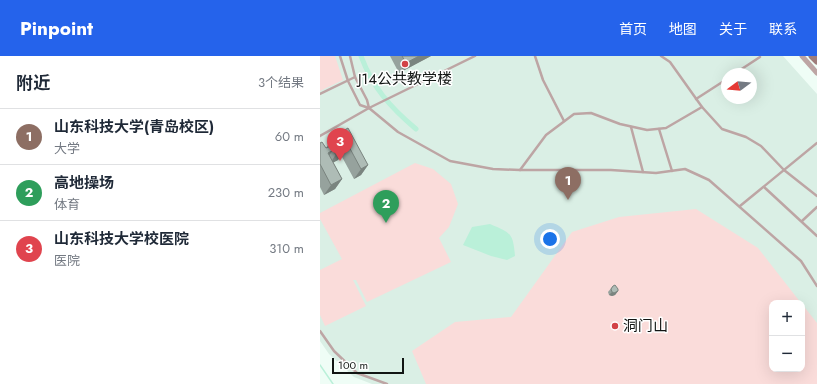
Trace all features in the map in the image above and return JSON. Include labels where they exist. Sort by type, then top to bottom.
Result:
[{"type":"main road","points":[[812,56],[817,61]]},
{"type":"street","points":[[802,56],[817,73]]},
{"type":"lane","points":[[340,56],[348,80],[360,105],[369,108],[398,132],[450,161],[493,169],[520,170],[610,170],[656,173],[686,169],[709,180],[801,261],[817,286]]},
{"type":"lane","points":[[350,56],[356,76],[369,108]]},
{"type":"lane","points":[[320,136],[369,108],[475,56]]},
{"type":"lane","points":[[534,56],[543,80],[564,121]]},
{"type":"lane","points":[[661,56],[670,62],[702,107],[722,129],[746,137],[762,146],[784,170],[817,196]]},
{"type":"lane","points":[[743,68],[760,57]]},
{"type":"lane","points":[[320,94],[356,76]]},
{"type":"lane","points":[[696,99],[721,83]]},
{"type":"lane","points":[[520,170],[546,135],[574,114],[591,113],[647,130],[666,128],[702,107]]},
{"type":"lane","points":[[631,126],[643,172]]},
{"type":"lane","points":[[659,129],[672,171]]},
{"type":"lane","points":[[740,206],[817,143]]},
{"type":"lane","points":[[764,187],[817,236]]},
{"type":"lane","points":[[802,221],[817,207]]},
{"type":"lane","points":[[320,331],[334,351],[357,373],[387,384]]},
{"type":"shaded area","points":[[320,56],[783,56],[817,94],[817,384],[372,384],[354,377],[329,354],[320,341]]},
{"type":"shaded area","points":[[320,56],[335,56],[343,80],[320,91]]},
{"type":"shaded area","points":[[415,163],[433,169],[451,184],[458,204],[449,227],[439,238],[451,262],[367,302],[356,280],[353,280],[366,306],[325,326],[320,315],[320,270],[342,259],[320,219],[320,213]]},
{"type":"shaded area","points":[[696,209],[758,248],[799,300],[769,300],[769,372],[805,372],[805,308],[817,323],[817,384],[426,384],[412,351],[455,322],[511,317],[572,232],[619,217]]},
{"type":"shaded area","points":[[490,224],[510,235],[512,238],[515,256],[507,260],[491,256],[463,245],[472,227]]},
{"type":"building","points":[[402,56],[419,56],[406,63]]},
{"type":"building","points":[[348,128],[368,165],[361,169],[347,143],[342,145],[345,150],[336,155],[333,150],[328,153],[342,179],[331,185],[320,164],[320,143],[322,142],[326,148],[331,146],[329,143],[338,138],[340,141],[344,138],[341,132]]},
{"type":"building","points":[[615,285],[618,291],[614,293],[611,289]]},
{"type":"waterway","points":[[361,56],[371,78],[383,96],[390,105],[416,129]]},
{"type":"waterway","points":[[320,365],[333,384]]},
{"type":"place","name":"J14公共教学楼","points":[[405,64]]},
{"type":"place","name":"山东科技大学校医院","points":[[340,161]]},
{"type":"place","name":"山东科技大学(青岛校区)","points":[[568,200]]},
{"type":"place","name":"高地操场","points":[[386,223]]},
{"type":"place","name":"洞门山","points":[[615,326]]}]
